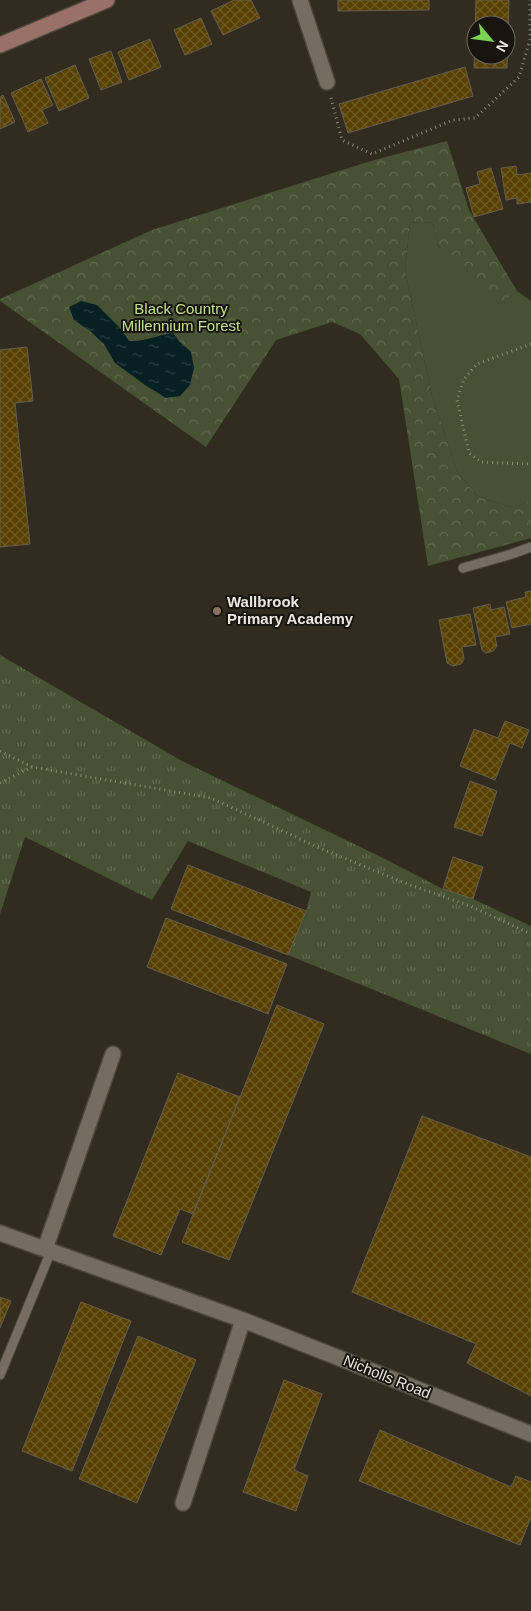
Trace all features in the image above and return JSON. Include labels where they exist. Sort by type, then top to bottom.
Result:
[{"type":"main road","points":[[0,45],[107,0]]},
{"type":"street","points":[[300,0],[327,82]]},
{"type":"street","points":[[48,1250],[113,1054]]},
{"type":"street","name":"Nicholls Road","points":[[0,1233],[244,1320],[531,1434]]},
{"type":"street","points":[[183,1503],[244,1320]]},
{"type":"lane","points":[[463,568],[531,547]]},
{"type":"lane","points":[[0,1374],[48,1250]]},
{"type":"path","points":[[327,82],[342,140],[372,154],[453,120],[475,118],[519,77],[530,40],[530,0]]},
{"type":"path","points":[[531,344],[477,364],[464,379],[458,400],[469,453],[481,462],[531,464]]},
{"type":"path","points":[[0,751],[32,767],[211,798],[324,850],[410,885],[470,906],[531,934]]},
{"type":"path","points":[[0,783],[32,767]]},
{"type":"green space","name":"Black Country Millennium Forest","points":[[447,141],[469,210],[517,291],[502,303],[467,277],[443,253],[438,243],[433,223],[410,222],[405,271],[432,396],[457,471],[477,496],[514,508],[531,500],[531,538],[428,566],[399,379],[360,334],[332,322],[276,340],[206,447],[0,301],[0,299],[152,230],[371,161]]},
{"type":"green space","points":[[410,222],[433,223],[439,247],[502,303],[517,291],[531,301],[531,500],[514,508],[477,496],[457,471],[432,396],[405,271]]},
{"type":"green space","points":[[0,655],[182,761],[443,889],[473,899],[531,926],[531,1054],[288,955],[306,911],[311,892],[188,841],[152,900],[25,837],[0,914]]},
{"type":"water","points":[[81,301],[97,305],[120,328],[129,341],[173,333],[191,352],[194,368],[190,385],[180,396],[166,398],[115,363],[104,344],[74,320],[69,307]]},
{"type":"building","points":[[234,0],[251,0],[260,18],[223,35],[211,11]]},
{"type":"building","points":[[338,0],[429,0],[429,10],[338,11]]},
{"type":"building","points":[[476,0],[509,0],[509,15],[476,15]]},
{"type":"building","points":[[201,18],[212,44],[185,55],[174,30]]},
{"type":"building","points":[[150,39],[161,67],[129,80],[118,52]]},
{"type":"building","points":[[111,51],[122,82],[101,90],[89,59]]},
{"type":"building","points":[[75,65],[89,98],[59,111],[45,78]]},
{"type":"building","points":[[474,65],[507,65],[507,68],[474,68]]},
{"type":"building","points":[[465,67],[473,96],[348,133],[339,104]]},
{"type":"building","points":[[41,79],[53,105],[42,110],[48,123],[28,132],[11,93]]},
{"type":"building","points":[[3,95],[15,122],[0,129],[0,97]]},
{"type":"building","points":[[516,166],[517,175],[531,173],[531,202],[517,204],[517,198],[506,200],[501,168]]},
{"type":"building","points":[[491,168],[503,209],[474,217],[466,188],[480,184],[477,172]]},
{"type":"building","points":[[27,347],[33,401],[15,403],[30,544],[0,547],[0,350]]},
{"type":"building","points":[[531,591],[531,624],[512,628],[506,602],[526,597],[525,592]]},
{"type":"building","points":[[490,604],[491,610],[504,607],[510,634],[495,637],[497,646],[493,651],[486,653],[482,650],[473,608]]},
{"type":"building","points":[[470,614],[476,645],[462,647],[464,659],[461,664],[453,666],[447,663],[439,620]]},
{"type":"building","points":[[505,721],[529,730],[522,748],[510,743],[495,780],[460,766],[474,729],[498,738]]},
{"type":"building","points":[[470,781],[497,791],[482,836],[454,827]]},
{"type":"building","points":[[453,857],[483,867],[473,899],[443,889]]},
{"type":"building","points":[[188,865],[306,911],[288,955],[171,909]]},
{"type":"building","points":[[166,918],[287,964],[268,1014],[147,967]]},
{"type":"building","points":[[277,1005],[324,1024],[229,1260],[182,1242]]},
{"type":"building","points":[[178,1073],[240,1097],[193,1214],[180,1209],[161,1255],[113,1236]]},
{"type":"building","points":[[422,1116],[531,1157],[531,1396],[467,1363],[476,1344],[352,1292]]},
{"type":"building","points":[[0,1297],[11,1301],[0,1328]]},
{"type":"building","points":[[81,1302],[131,1321],[72,1471],[22,1451]]},
{"type":"building","points":[[138,1336],[196,1360],[137,1503],[79,1479]]},
{"type":"building","points":[[284,1380],[322,1394],[294,1470],[308,1476],[296,1511],[243,1492]]},
{"type":"building","points":[[380,1430],[511,1487],[516,1476],[531,1482],[531,1517],[520,1545],[359,1481]]},
{"type":"place","name":"Wallbrook Primary Academy","points":[[217,611]]}]
